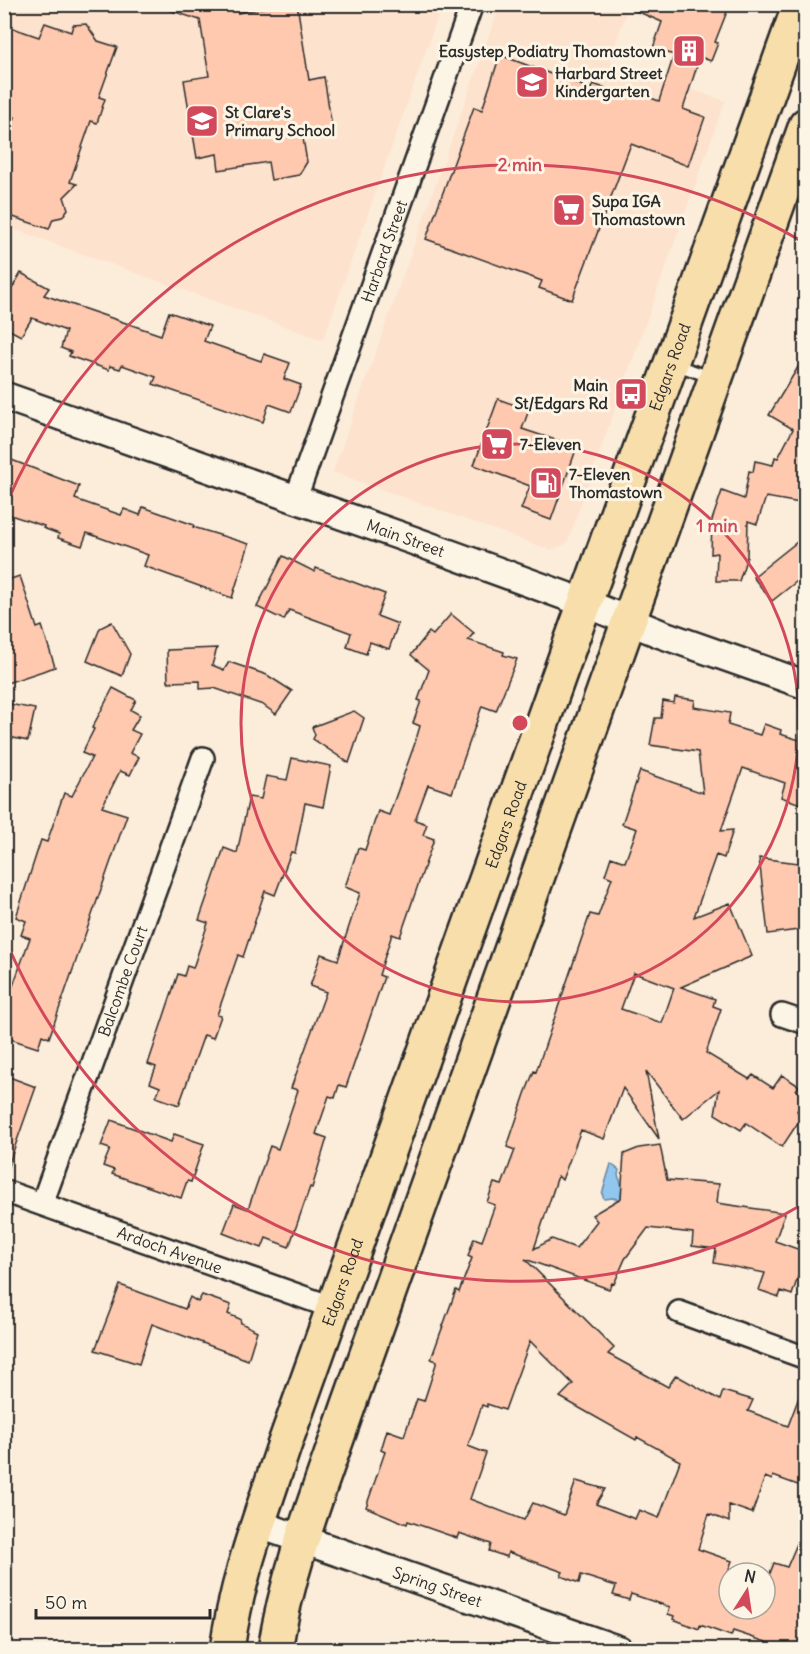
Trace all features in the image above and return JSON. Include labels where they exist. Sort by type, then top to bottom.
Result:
[{"type":"main road","name":"Edgars Road","points":[[227,1650],[237,1597],[258,1524],[800,4]]},
{"type":"main road","points":[[275,1650],[303,1540],[348,1407],[806,125]]},
{"type":"street","name":"Harbard Street","points":[[296,498],[472,4]]},
{"type":"street","name":"Main Street","points":[[4,396],[296,498],[585,603],[661,634],[806,685]]},
{"type":"street","name":"Balcombe Court","points":[[42,1203],[203,758]]},
{"type":"street","points":[[782,1015],[806,1023]]},
{"type":"street","name":"Ardoch Avenue","points":[[4,1191],[334,1308]]},
{"type":"street","points":[[679,1312],[806,1358]]},
{"type":"street","name":"Spring Street","points":[[258,1524],[619,1650]]},
{"type":"lane","points":[[672,363],[716,379]]},
{"type":"shaded area","name":"St Clare's Primary School","points":[[405,4],[438,16],[323,340],[5,226],[5,5]]},
{"type":"shaded area","points":[[500,5],[629,5],[609,61],[725,101],[567,543],[551,550],[333,472]]},
{"type":"water","points":[[611,1164],[619,1170],[618,1175],[622,1186],[621,1200],[604,1199],[602,1194]]},
{"type":"building","points":[[163,4],[241,4],[238,13],[281,4],[297,4],[309,80],[324,77],[333,133],[303,138],[307,162],[299,175],[271,180],[268,162],[219,170],[217,154],[197,158],[184,80],[209,76],[200,20],[163,8]]},
{"type":"building","points":[[620,4],[730,4],[715,42],[718,43],[711,61],[700,57],[683,109],[705,117],[688,166],[631,144],[572,300],[539,288],[542,281],[426,239],[474,107],[482,110],[500,55],[591,89],[593,84],[624,95],[626,89],[659,101],[674,55],[653,48],[662,22]]},
{"type":"building","points":[[45,23],[71,32],[73,25],[86,24],[98,41],[117,47],[99,97],[105,99],[97,123],[91,121],[70,182],[77,184],[64,197],[68,209],[62,217],[53,219],[49,229],[4,214],[4,150],[15,117],[4,114],[4,25],[39,37]]},
{"type":"building","points":[[21,273],[49,288],[44,295],[161,335],[169,312],[210,326],[204,341],[261,361],[264,354],[290,363],[284,379],[301,385],[291,412],[269,404],[263,422],[153,384],[156,377],[122,365],[120,369],[110,366],[109,370],[69,356],[71,352],[61,348],[66,331],[32,318],[21,336],[4,327],[4,302]]},
{"type":"building","points":[[806,354],[806,504],[766,497],[757,524],[748,521],[747,557],[739,581],[716,581],[717,553],[711,554],[712,520],[722,491],[744,499],[749,471],[753,472],[755,461],[773,465],[775,457],[778,458],[793,429],[769,415]]},
{"type":"building","points":[[498,399],[529,410],[522,429],[577,447],[551,520],[521,509],[530,486],[474,465]]},
{"type":"building","points":[[9,459],[79,486],[75,499],[121,515],[124,509],[140,515],[143,507],[194,525],[193,527],[249,544],[232,598],[144,566],[148,555],[87,533],[82,546],[58,538],[59,534],[43,528],[44,526],[4,513],[4,474]]},
{"type":"building","points":[[797,542],[806,552],[806,574],[772,601],[753,577]]},
{"type":"building","points":[[283,556],[315,572],[316,568],[385,594],[377,616],[398,624],[389,649],[370,642],[366,654],[347,647],[351,633],[289,610],[284,620],[257,607]]},
{"type":"building","points":[[20,576],[37,628],[42,626],[55,667],[4,684],[4,581]]},
{"type":"building","points":[[451,614],[474,633],[468,640],[504,652],[503,655],[517,659],[496,711],[482,706],[452,793],[428,785],[415,820],[427,824],[423,835],[434,839],[400,937],[392,934],[379,975],[384,977],[346,1087],[339,1085],[335,1098],[329,1096],[316,1134],[327,1138],[312,1188],[310,1187],[289,1247],[266,1238],[262,1248],[223,1233],[234,1204],[248,1209],[270,1146],[278,1149],[298,1090],[291,1088],[326,992],[310,986],[321,954],[338,960],[360,893],[345,887],[358,848],[365,850],[378,811],[389,815],[415,743],[420,726],[413,723],[421,701],[418,700],[429,670],[411,655],[429,632],[433,635]]},
{"type":"building","points":[[112,622],[130,654],[122,676],[87,661],[100,628]]},
{"type":"building","points":[[217,648],[212,665],[224,670],[229,662],[267,675],[292,691],[276,714],[263,705],[214,688],[200,689],[200,681],[168,682],[167,650]]},
{"type":"building","points":[[113,688],[136,700],[131,710],[140,715],[131,730],[140,734],[130,753],[139,757],[130,775],[120,771],[102,807],[127,815],[49,1038],[42,1035],[38,1048],[4,1037],[4,995],[9,997],[30,938],[21,935],[26,921],[16,917],[41,840],[47,842],[64,793],[72,796],[92,757],[82,753]]},
{"type":"building","points":[[675,697],[695,700],[694,707],[730,713],[728,725],[760,735],[764,724],[781,730],[780,734],[806,742],[806,806],[781,797],[785,783],[743,768],[721,831],[733,830],[724,858],[716,855],[694,917],[730,903],[752,956],[681,987],[715,999],[713,1006],[721,1009],[706,1053],[749,1079],[753,1075],[773,1088],[782,1075],[799,1086],[796,1090],[806,1097],[797,1111],[803,1115],[782,1147],[746,1123],[741,1130],[715,1114],[719,1090],[683,1119],[646,1071],[659,1139],[623,1088],[604,1139],[581,1130],[562,1180],[558,1176],[534,1249],[552,1239],[576,1248],[597,1221],[592,1215],[621,1198],[624,1154],[639,1148],[660,1145],[667,1180],[719,1184],[717,1203],[785,1213],[775,1241],[806,1252],[806,1280],[798,1277],[792,1295],[781,1291],[779,1297],[759,1290],[765,1273],[714,1263],[716,1249],[692,1246],[693,1233],[648,1228],[625,1259],[614,1284],[612,1283],[609,1289],[525,1259],[614,1348],[608,1354],[668,1387],[676,1375],[720,1400],[723,1391],[753,1400],[748,1411],[788,1426],[804,1384],[806,1384],[806,1488],[773,1476],[772,1480],[765,1477],[752,1513],[729,1505],[729,1522],[709,1514],[698,1549],[732,1561],[717,1561],[717,1621],[777,1621],[777,1564],[787,1567],[806,1523],[806,1650],[767,1650],[769,1643],[733,1631],[731,1636],[700,1625],[699,1629],[673,1619],[674,1616],[668,1614],[670,1607],[631,1594],[629,1600],[613,1595],[616,1586],[581,1575],[579,1583],[561,1576],[563,1572],[508,1552],[507,1557],[489,1551],[491,1544],[459,1533],[457,1538],[408,1521],[407,1524],[366,1507],[385,1452],[381,1450],[387,1430],[404,1436],[417,1399],[424,1401],[437,1361],[431,1359],[456,1290],[459,1292],[472,1258],[468,1256],[474,1238],[482,1241],[495,1205],[487,1202],[494,1183],[502,1185],[515,1150],[507,1147],[525,1094],[534,1071],[536,1072],[590,914],[598,916],[612,878],[605,875],[611,857],[625,862],[637,829],[622,824],[640,771],[703,793],[698,752],[650,745],[655,718],[661,718],[663,701],[674,703]],"holes":[[[634,973],[674,988],[662,1023],[621,1009]],[[530,1341],[573,1384],[560,1397],[636,1440],[637,1437],[680,1461],[659,1518],[639,1510],[635,1519],[596,1504],[605,1489],[576,1481],[564,1515],[533,1503],[524,1520],[470,1499],[486,1453],[468,1446],[482,1405],[487,1407],[487,1404],[505,1410]]]},
{"type":"building","points":[[4,703],[35,709],[28,741],[4,736]]},
{"type":"building","points":[[354,711],[364,718],[349,763],[313,739],[315,735],[312,727]]},
{"type":"building","points":[[292,758],[331,766],[323,807],[305,803],[295,853],[291,852],[275,895],[265,891],[243,957],[238,955],[217,1015],[221,1016],[213,1038],[204,1035],[179,1105],[156,1097],[160,1087],[150,1083],[156,1067],[148,1064],[178,974],[184,976],[187,966],[193,968],[208,923],[199,920],[224,848],[237,853],[249,797],[261,799],[266,776],[287,780]]},
{"type":"building","points":[[759,858],[806,864],[806,929],[768,934]]},
{"type":"building","points":[[4,1075],[36,1087],[7,1169],[4,1169]]},
{"type":"building","points":[[111,1120],[171,1142],[174,1134],[204,1144],[191,1182],[187,1181],[181,1198],[112,1174],[114,1170],[103,1166],[110,1149],[101,1146]]},
{"type":"building","points":[[120,1285],[185,1309],[190,1297],[198,1302],[202,1295],[231,1305],[228,1314],[257,1331],[248,1360],[152,1324],[139,1364],[95,1350]]},
{"type":"place","name":"Easystep Podiatry Thomastown","points":[[689,51]]},
{"type":"place","name":"Harbard Street Kindergarten","points":[[532,82]]},
{"type":"place","name":"St Clare's Primary School","points":[[202,121]]},
{"type":"place","name":"Supa IGA Thomastown","points":[[569,210]]},
{"type":"place","name":"Main St/Edgars Rd","points":[[631,394]]},
{"type":"place","name":"7-Eleven","points":[[497,444]]},
{"type":"place","name":"7-Eleven Thomastown","points":[[546,483]]}]
